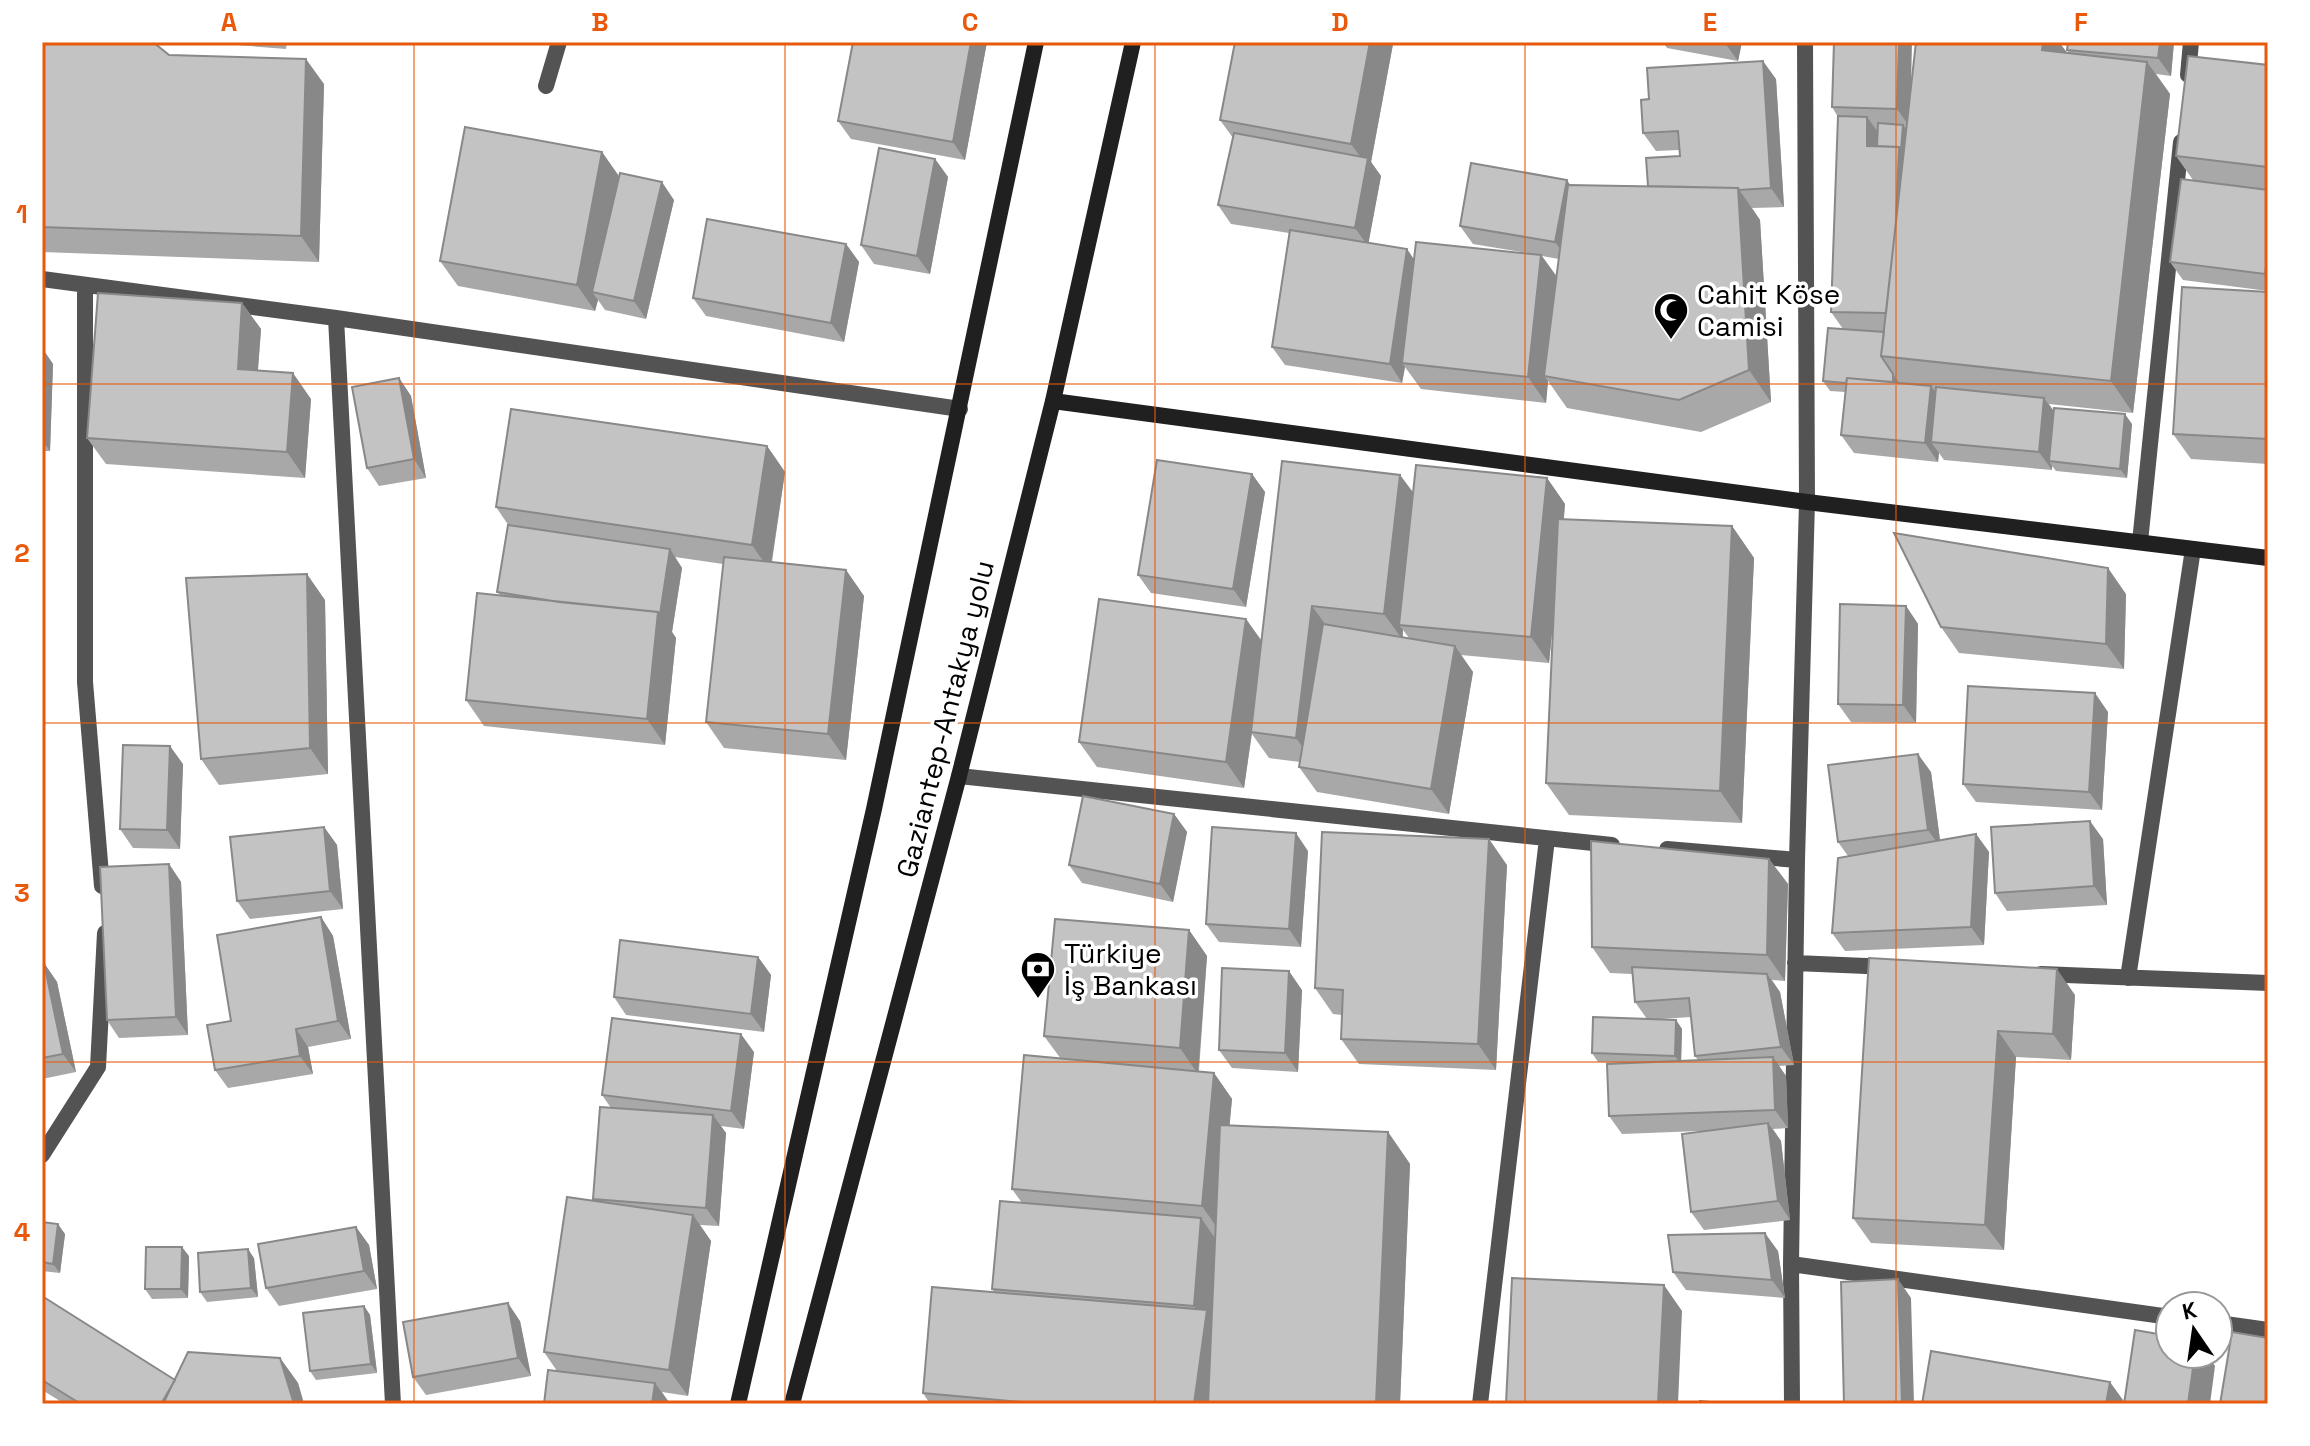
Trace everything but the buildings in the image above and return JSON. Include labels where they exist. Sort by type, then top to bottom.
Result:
[{"type":"main road","name":"Gaziantep-Antakya yolu","points":[[738,1404],[874,809],[1036,42]]},
{"type":"main road","name":"Gaziantep-Antakya yolu","points":[[792,1404],[959,776],[1053,401],[1133,42]]},
{"type":"main road","points":[[1053,401],[1807,502],[2268,558]]},
{"type":"street","points":[[546,86],[559,42]]},
{"type":"street","points":[[1792,1404],[1795,963],[1807,502],[1805,42]]},
{"type":"street","points":[[2186,89],[2191,42]]},
{"type":"street","points":[[2140,542],[2183,120]]},
{"type":"street","points":[[42,279],[336,318],[960,409]]},
{"type":"street","points":[[42,1155],[98,1067],[106,924],[85,682],[85,285]]},
{"type":"street","points":[[336,318],[393,1404]]},
{"type":"street","points":[[2128,978],[2193,549]]},
{"type":"street","points":[[959,776],[1625,846]]},
{"type":"street","points":[[1480,1404],[1547,839]]},
{"type":"street","points":[[1656,848],[1797,860]]},
{"type":"street","points":[[1795,963],[1906,968]]},
{"type":"street","points":[[2017,973],[2268,983]]},
{"type":"street","points":[[1791,1264],[2154,1315]]},
{"type":"street","points":[[2234,1325],[2268,1330]]},
{"type":"place","name":"Cahit Köse Camisi","points":[[1671,341]]},
{"type":"place","name":"Türkiye İş Bankası","points":[[1038,1000]]}]
